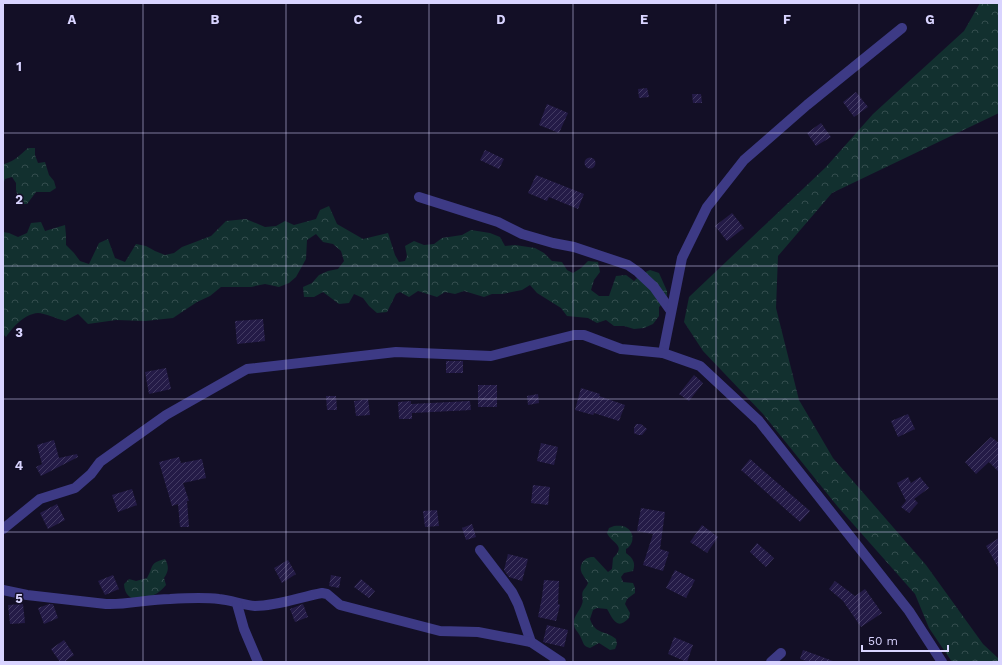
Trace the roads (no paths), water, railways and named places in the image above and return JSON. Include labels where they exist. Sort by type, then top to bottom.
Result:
[{"type":"street","points":[[662,353],[682,258],[707,207],[744,160],[807,105],[902,28]]},
{"type":"street","points":[[420,197],[498,222],[522,234],[553,243],[574,247],[628,265],[654,287],[671,311]]},
{"type":"street","points":[[3,529],[40,499],[75,488],[91,474],[100,462],[166,415],[247,369],[396,352],[491,356],[574,336],[584,335],[621,349],[662,353],[700,366],[759,421],[909,611],[942,662]]},
{"type":"street","points":[[480,550],[512,592],[518,604],[531,642]]},
{"type":"street","points":[[3,590],[27,595],[106,604],[170,598],[220,599],[237,604],[255,606],[271,605],[322,593],[327,594],[340,605],[440,631],[478,632],[531,642],[561,662]]},
{"type":"street","points":[[237,604],[246,635],[258,662]]},
{"type":"street","points":[[771,662],[781,653]]}]
